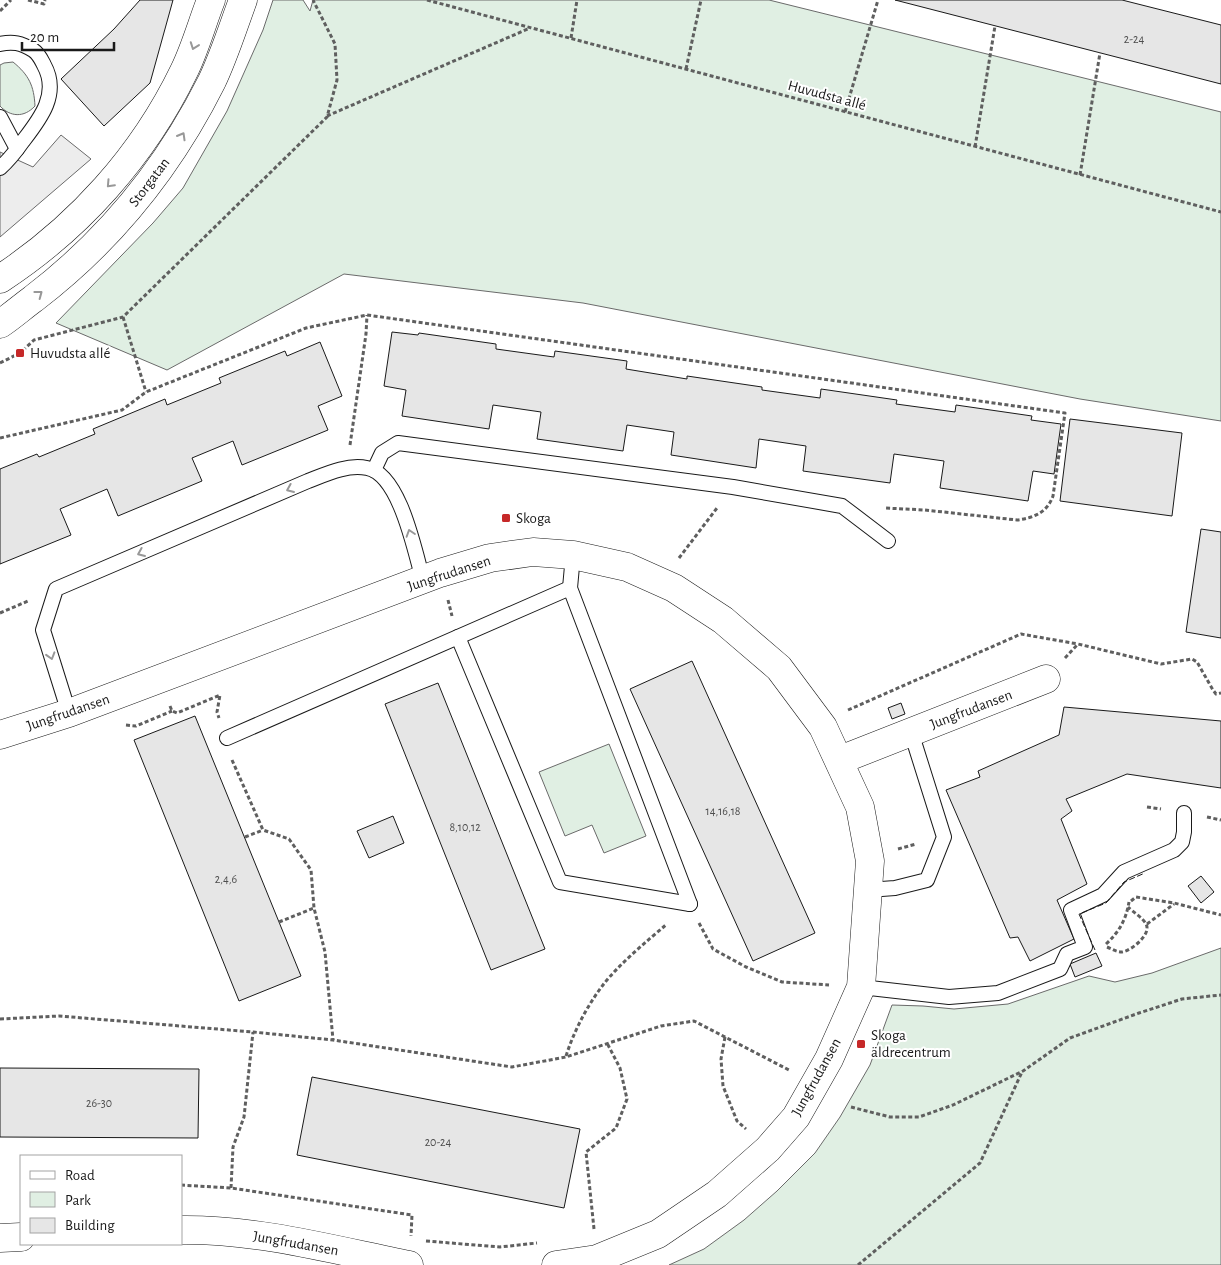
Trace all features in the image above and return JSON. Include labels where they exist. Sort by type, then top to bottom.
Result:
[{"type":"street","name":"Storgatan","points":[[0,279],[29,260],[76,220],[117,176],[153,125],[184,71],[211,0]]},
{"type":"street","name":"Storgatan","points":[[0,324],[63,276],[103,238],[139,198],[179,141],[212,80],[243,0]]},
{"type":"street","name":"Jungfrudansen","points":[[0,735],[69,713],[440,573],[490,558],[534,552],[573,555],[626,567],[674,588],[723,620],[779,668],[823,727],[840,760],[860,807],[870,861],[861,987],[829,1059],[796,1117],[760,1156],[717,1194],[658,1234],[597,1258],[556,1265]]},
{"type":"street","name":"Jungfrudansen","points":[[840,760],[1046,679]]},
{"type":"street","name":"Jungfrudansen","points":[[182,1230],[210,1230],[410,1252]]},
{"type":"street","points":[[0,1238],[20,1237]]},
{"type":"lane","points":[[0,44],[10,42],[21,44],[38,54],[50,75],[50,93],[43,113],[17,149],[0,168]]},
{"type":"lane","points":[[0,118],[17,149]]},
{"type":"lane","points":[[374,470],[382,453],[398,443],[733,487],[842,506],[888,541]]},
{"type":"lane","points":[[69,713],[43,630],[56,589],[308,481],[347,468],[356,467],[374,470],[382,476],[396,497],[412,540],[423,580]]},
{"type":"lane","points":[[573,555],[570,588],[690,904]]},
{"type":"lane","points":[[226,738],[570,588]]},
{"type":"lane","points":[[458,637],[560,882],[690,904]]},
{"type":"lane","points":[[868,890],[895,888],[928,880],[944,837],[911,732]]},
{"type":"lane","points":[[861,987],[948,997],[998,992],[1060,968],[1067,954],[1085,947],[1071,910],[1103,895],[1124,872],[1174,850],[1182,842],[1184,813]]},
{"type":"path","points":[[0,11],[11,0]]},
{"type":"path","points":[[28,0],[44,4],[45,0]]},
{"type":"path","points":[[313,0],[335,44],[336,80],[327,117]]},
{"type":"path","name":"Huvudsta allé","points":[[427,0],[1221,212]]},
{"type":"path","points":[[571,38],[578,0]]},
{"type":"path","points":[[686,69],[701,0]]},
{"type":"path","points":[[845,112],[878,0]]},
{"type":"path","points":[[975,147],[995,26]]},
{"type":"path","points":[[0,363],[20,353],[34,340],[122,317],[327,117],[531,28]]},
{"type":"path","points":[[1080,175],[1100,53]]},
{"type":"path","points":[[347,468],[367,315]]},
{"type":"path","points":[[0,438],[122,410],[146,392],[306,328],[367,315],[1065,413],[1053,496],[1039,515],[1017,520],[925,510],[842,506]]},
{"type":"path","points":[[122,317],[146,392]]},
{"type":"path","points":[[678,559],[733,487]]},
{"type":"path","points":[[842,712],[1021,634],[1078,644],[1161,664],[1192,659],[1200,668],[1216,694],[1221,693]]},
{"type":"path","points":[[1046,679],[1078,644]]},
{"type":"path","points":[[122,724],[136,726],[172,711],[177,713],[220,695],[217,712],[232,761],[263,830]]},
{"type":"path","points":[[168,701],[172,711]]},
{"type":"path","points":[[244,837],[263,830],[289,839],[311,870],[314,908],[325,952],[333,1040]]},
{"type":"path","points":[[1114,883],[1129,905],[1147,924]]},
{"type":"path","points":[[1174,904],[1147,924],[1144,937],[1131,949],[1117,952],[1104,946],[1123,925],[1129,905],[1136,897],[1174,904],[1221,915]]},
{"type":"path","points":[[566,1057],[574,1032],[603,984],[641,947],[690,904],[713,949],[746,966],[782,982],[861,987]]},
{"type":"path","points":[[279,922],[314,908]]},
{"type":"path","points":[[851,1106],[890,1117],[919,1117],[953,1105],[1023,1071],[1070,1038],[1139,1013],[1182,1000],[1221,995]]},
{"type":"path","points":[[0,1019],[59,1016],[253,1032],[333,1040],[512,1067],[566,1057],[661,1026],[694,1021],[790,1070]]},
{"type":"path","points":[[231,1188],[233,1147],[244,1117],[253,1032]]},
{"type":"path","points":[[725,1037],[721,1060],[723,1086],[738,1121],[748,1130],[741,1137]]},
{"type":"path","points":[[595,1235],[586,1152],[616,1128],[627,1099],[620,1068],[607,1043]]},
{"type":"path","points":[[858,1265],[980,1163],[1023,1071]]},
{"type":"path","points":[[182,1185],[231,1188],[412,1215],[410,1252]]},
{"type":"path","points":[[419,1240],[500,1247],[538,1242]]},
{"type":"green space","points":[[273,0],[303,0],[310,11],[313,0],[769,0],[1221,112],[1221,421],[1080,399],[583,303],[344,274],[167,370],[56,323],[153,223],[183,188],[227,111],[263,30]]},
{"type":"green space","points":[[13,62],[30,81],[35,106],[26,113],[17,115],[4,110],[0,106],[0,65]]},
{"type":"green space","points":[[609,744],[646,836],[604,853],[592,825],[565,836],[539,772]]},
{"type":"green space","points":[[1221,948],[1221,1265],[669,1265],[704,1249],[744,1220],[777,1191],[815,1153],[840,1117],[870,1065],[892,1005],[954,1009],[1008,1004],[1089,976],[1115,982],[1152,973]]},
{"type":"shaded area","points":[[61,135],[91,159],[0,237],[0,152],[33,167]]},
{"type":"building","points":[[140,0],[173,0],[150,83],[104,126],[61,79],[114,29]]},
{"type":"building","points":[[895,0],[1122,0],[1221,25],[1221,84]]},
{"type":"building","points":[[392,332],[418,335],[419,333],[496,344],[496,349],[554,357],[555,351],[627,361],[626,369],[687,379],[687,376],[762,387],[762,390],[820,398],[821,389],[897,400],[896,404],[955,412],[956,405],[1032,416],[1031,420],[1061,424],[1054,474],[1033,471],[1028,501],[940,488],[944,461],[894,454],[890,483],[803,471],[806,446],[759,439],[756,468],[671,455],[674,432],[627,425],[623,451],[537,439],[541,412],[493,405],[489,429],[402,416],[406,390],[384,386]]},
{"type":"building","points":[[320,342],[342,396],[318,406],[328,430],[242,465],[233,441],[192,458],[202,481],[118,516],[107,489],[60,509],[71,535],[0,564],[0,469],[37,454],[39,457],[95,434],[93,429],[165,399],[167,405],[221,383],[219,378],[285,351],[287,356]]},
{"type":"building","points":[[1070,419],[1182,433],[1172,516],[1060,501]]},
{"type":"building","points":[[1201,529],[1221,532],[1221,638],[1186,632]]},
{"type":"building","points":[[692,661],[815,933],[753,961],[630,689]]},
{"type":"building","points":[[438,683],[545,949],[491,970],[385,704]]},
{"type":"building","points":[[901,703],[905,714],[892,719],[888,708]]},
{"type":"building","points":[[1064,707],[1221,721],[1221,788],[1127,774],[1066,799],[1072,811],[1061,819],[1087,884],[1057,900],[1074,939],[1030,961],[1018,937],[1010,938],[946,790],[980,777],[978,771],[1059,735]]},
{"type":"building","points":[[195,716],[301,976],[239,1001],[134,740]]},
{"type":"building","points":[[393,816],[404,843],[369,858],[357,831]]},
{"type":"building","points":[[1201,876],[1214,892],[1201,903],[1188,886]]},
{"type":"building","points":[[1096,953],[1102,966],[1075,977],[1070,964]]},
{"type":"building","points":[[0,1068],[199,1069],[198,1138],[0,1137]]},
{"type":"building","points":[[312,1077],[580,1129],[564,1208],[297,1155]]},
{"type":"fence","points":[[1095,950],[1079,914],[1106,903],[1124,882],[1145,873]]},
{"type":"place","name":"Huvudsta allé","points":[[20,353]]},
{"type":"place","name":"Skoga","points":[[506,518]]},
{"type":"place","name":"Skoga äldrecentrum","points":[[861,1044]]}]
